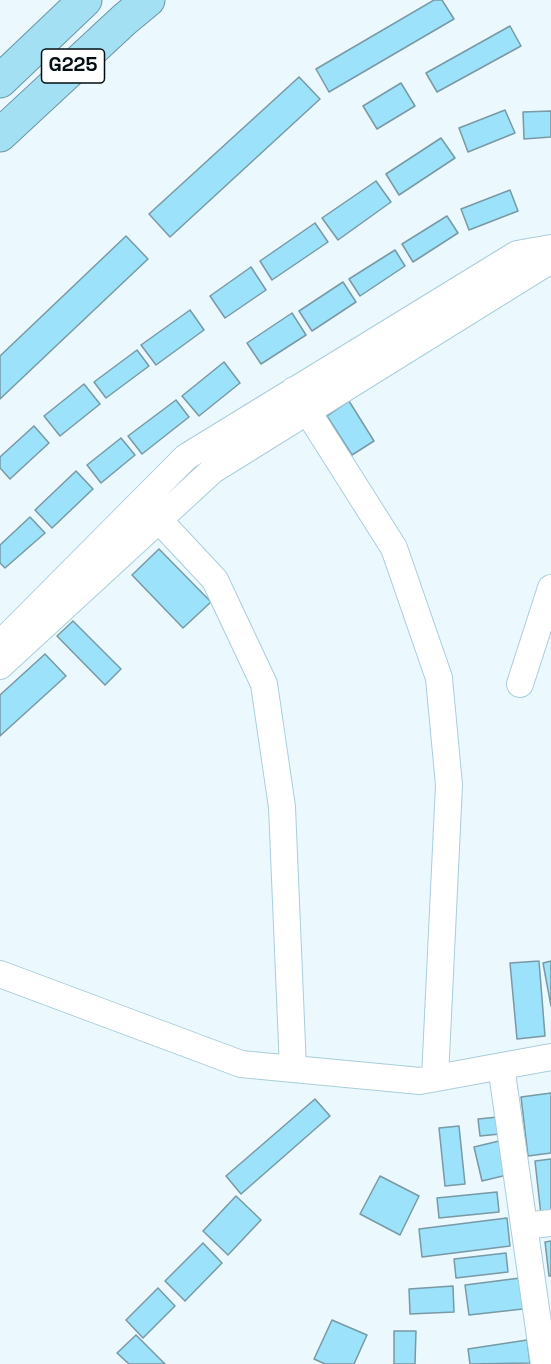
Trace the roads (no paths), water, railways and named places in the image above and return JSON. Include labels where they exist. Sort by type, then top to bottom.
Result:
[{"type":"highway","name":"G225","points":[[0,81],[85,0]]},
{"type":"highway","name":"G225","points":[[0,135],[148,0]]},
{"type":"street","points":[[0,644],[186,457],[517,254],[548,256]]},
{"type":"street","points":[[0,666],[213,470],[548,256]]},
{"type":"street","points":[[294,390],[394,548],[439,678],[449,785],[435,1078]]},
{"type":"street","points":[[159,520],[215,580],[264,684],[282,807],[290,947],[293,1069]]},
{"type":"street","points":[[520,684],[551,588]]},
{"type":"street","points":[[0,974],[241,1064],[420,1080],[551,1057]]},
{"type":"street","points":[[501,1066],[543,1364]]},
{"type":"street","points":[[524,1226],[551,1223]]}]
